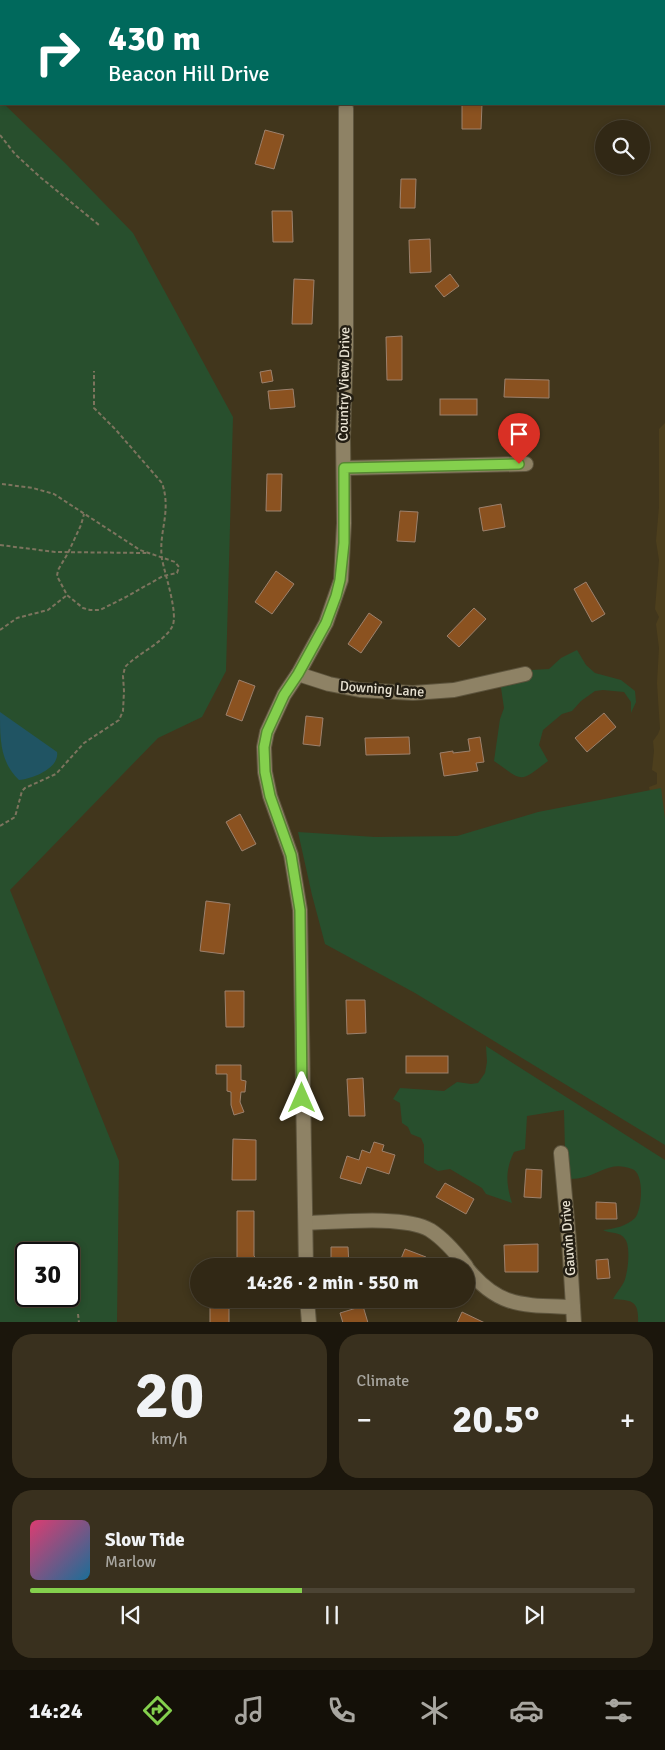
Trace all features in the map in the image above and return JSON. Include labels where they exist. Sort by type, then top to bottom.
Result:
[{"type":"street","name":"Country View Drive","points":[[306,1258],[300,910],[291,855],[270,796],[263,760],[267,732],[284,695],[298,674],[326,623],[340,580],[344,533],[346,108]]},
{"type":"street","points":[[344,468],[526,464]]},
{"type":"street","name":"Downing Lane","points":[[298,674],[330,684],[360,690],[413,693],[454,690],[525,674]]},
{"type":"street","name":"Gauvin Drive","points":[[561,1153],[574,1322]]},
{"type":"street","points":[[306,1223],[360,1221],[415,1225],[429,1230],[440,1237],[458,1258]]},
{"type":"street","points":[[475,1276],[484,1286],[504,1300],[536,1306],[573,1308]]},
{"type":"street","points":[[308,1308],[309,1322]]},
{"type":"path","points":[[0,135],[15,154],[40,177],[99,225]]},
{"type":"path","points":[[0,826],[15,817],[22,791],[25,788],[56,774],[84,743],[122,716],[125,667],[170,630],[174,623],[173,608],[162,557],[162,535],[166,506],[162,483],[116,430],[94,408],[94,371]]},
{"type":"path","points":[[2,484],[33,488],[54,494],[140,550],[175,562],[179,567],[175,574],[165,575],[100,610],[83,608],[67,595],[57,576],[58,570],[81,525],[84,514]]},
{"type":"path","points":[[0,545],[68,553],[151,553]]},
{"type":"path","points":[[0,630],[17,618],[48,610],[67,595]]},
{"type":"path","points":[[78,1314],[79,1322]]},
{"type":"shaded area","points":[[665,423],[665,857],[649,787],[657,784],[657,773],[652,770],[653,741],[660,729],[657,683],[659,648],[656,624],[659,617],[655,609],[659,560],[656,541],[659,507],[659,429]]},
{"type":"green space","points":[[0,105],[5,105],[133,233],[233,417],[226,671],[202,717],[158,738],[10,890],[119,1161],[117,1322],[0,1322]]},
{"type":"green space","points":[[577,650],[586,665],[595,673],[621,680],[635,691],[636,702],[631,713],[631,702],[624,692],[595,691],[581,701],[572,711],[562,714],[543,730],[539,745],[548,761],[526,776],[521,777],[511,773],[494,761],[500,719],[504,708],[500,681],[525,674],[531,670],[549,669],[561,658]]},
{"type":"green space","points":[[661,788],[665,819],[665,1145],[415,993],[325,944],[298,832],[375,837],[457,836],[538,812]]},
{"type":"green space","points":[[486,1046],[665,1160],[665,1322],[638,1322],[636,1306],[633,1303],[613,1299],[625,1278],[628,1266],[628,1247],[623,1236],[603,1230],[620,1227],[635,1218],[641,1200],[639,1177],[632,1169],[619,1166],[607,1168],[585,1177],[570,1179],[565,1151],[564,1110],[527,1116],[525,1149],[514,1152],[509,1165],[508,1183],[512,1203],[486,1194],[482,1188],[450,1169],[438,1171],[424,1163],[424,1145],[421,1138],[411,1134],[408,1127],[402,1123],[400,1103],[393,1099],[400,1088],[444,1091],[457,1082],[478,1083],[485,1073],[487,1062]]},
{"type":"water","points":[[0,712],[57,752],[57,758],[50,768],[38,775],[19,780],[8,766],[2,750]]},
{"type":"building","points":[[462,105],[482,105],[481,129],[462,129]]},
{"type":"building","points":[[265,130],[284,135],[274,169],[255,164]]},
{"type":"building","points":[[401,179],[416,179],[415,208],[400,208]]},
{"type":"building","points":[[272,211],[292,211],[293,242],[273,242]]},
{"type":"building","points":[[430,239],[431,272],[410,273],[409,240]]},
{"type":"building","points":[[450,274],[459,286],[444,297],[435,286]]},
{"type":"building","points":[[294,279],[314,280],[312,324],[292,324]]},
{"type":"building","points":[[402,336],[402,380],[387,380],[386,337]]},
{"type":"building","points":[[271,370],[273,381],[262,383],[260,372]]},
{"type":"building","points":[[505,379],[549,380],[549,398],[504,397]]},
{"type":"building","points":[[293,389],[295,407],[270,409],[268,391]]},
{"type":"building","points":[[440,399],[477,399],[477,415],[440,415]]},
{"type":"building","points":[[267,474],[282,474],[281,511],[266,511]]},
{"type":"building","points":[[501,504],[505,527],[483,531],[479,508]]},
{"type":"building","points":[[400,511],[418,512],[415,542],[397,541]]},
{"type":"building","points":[[276,571],[294,584],[272,614],[255,602]]},
{"type":"building","points":[[586,582],[605,614],[592,622],[574,589]]},
{"type":"building","points":[[474,608],[486,619],[459,647],[447,636]]},
{"type":"building","points":[[369,613],[382,622],[361,653],[348,644]]},
{"type":"building","points":[[239,680],[255,686],[242,721],[226,715]]},
{"type":"building","points":[[604,713],[616,727],[587,752],[575,738]]},
{"type":"building","points":[[306,716],[323,718],[320,746],[303,744]]},
{"type":"building","points":[[409,737],[410,754],[366,755],[365,738]]},
{"type":"building","points":[[480,737],[484,762],[476,763],[478,771],[444,776],[440,753],[470,751],[468,739]]},
{"type":"building","points":[[240,814],[256,844],[242,851],[226,822]]},
{"type":"building","points":[[206,901],[230,904],[224,954],[200,951]]},
{"type":"building","points":[[225,991],[244,991],[244,1027],[226,1027]]},
{"type":"building","points":[[346,1000],[365,1000],[366,1033],[347,1034]]},
{"type":"building","points":[[406,1056],[448,1056],[448,1073],[406,1073]]},
{"type":"building","points":[[216,1065],[241,1065],[241,1080],[246,1081],[245,1092],[241,1092],[240,1102],[244,1112],[234,1115],[231,1105],[231,1092],[227,1091],[227,1074],[216,1074]]},
{"type":"building","points":[[363,1078],[365,1116],[349,1116],[347,1079]]},
{"type":"building","points":[[233,1139],[256,1140],[256,1180],[232,1180]]},
{"type":"building","points":[[374,1142],[384,1145],[382,1151],[395,1155],[389,1174],[367,1167],[361,1184],[340,1178],[347,1156],[359,1160],[362,1150],[370,1153]]},
{"type":"building","points":[[526,1169],[542,1170],[541,1198],[524,1197]]},
{"type":"building","points":[[445,1183],[474,1199],[466,1214],[436,1197]]},
{"type":"building","points":[[596,1202],[616,1203],[617,1219],[596,1219]]},
{"type":"building","points":[[237,1211],[254,1211],[254,1256],[256,1258],[237,1258]]},
{"type":"building","points":[[538,1244],[538,1272],[505,1272],[504,1245]]},
{"type":"building","points":[[331,1247],[348,1247],[349,1258],[331,1258]]},
{"type":"building","points":[[405,1249],[426,1257],[426,1258],[401,1258]]},
{"type":"building","points":[[608,1259],[610,1278],[597,1279],[596,1260]]},
{"type":"building","points":[[210,1308],[229,1308],[229,1322],[210,1322]]},
{"type":"building","points":[[364,1308],[368,1322],[343,1322],[340,1313]]},
{"type":"building","points":[[462,1312],[483,1322],[457,1322]]},
{"type":"route","points":[[302,1098],[300,910],[291,855],[270,796],[263,760],[267,732],[284,695],[298,674],[326,623],[336,596],[340,580],[344,543],[344,468],[519,464]]}]
